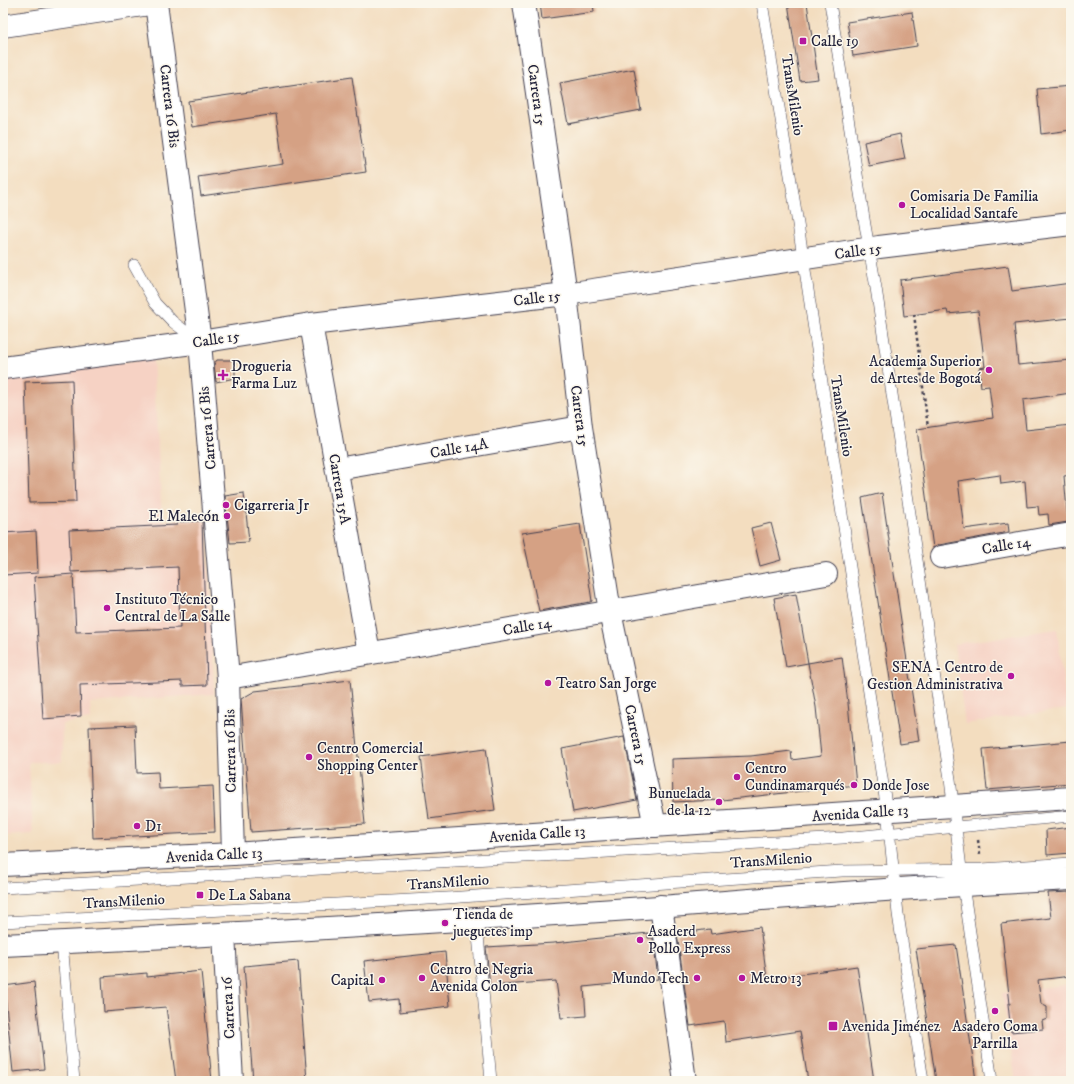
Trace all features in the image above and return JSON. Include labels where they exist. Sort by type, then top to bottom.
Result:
[{"type":"street","points":[[3,26],[156,3]]},
{"type":"street","name":"Carrera 16 Bis","points":[[156,3],[200,342],[228,678],[233,854]]},
{"type":"street","name":"Carrera 15","points":[[524,3],[566,294],[581,426],[610,612],[655,826]]},
{"type":"street","name":"Calle 15","points":[[3,368],[200,342],[311,324],[566,294],[803,258],[1071,224]]},
{"type":"street","name":"Carrera 15A","points":[[311,324],[369,653]]},
{"type":"street","name":"Calle 14A","points":[[337,469],[581,426]]},
{"type":"street","name":"Calle 14","points":[[941,557],[1071,534]]},
{"type":"street","name":"Calle 14","points":[[228,678],[826,574]]},
{"type":"street","name":"Avenida Calle 13","points":[[3,865],[233,854],[887,811],[954,816],[1071,798]]},
{"type":"street","points":[[3,945],[224,934],[661,906],[895,880],[962,877],[1071,879]]},
{"type":"street","points":[[661,906],[685,1081]]},
{"type":"street","name":"Carrera 16","points":[[224,934],[232,1081]]},
{"type":"lane","name":"TransMilenio","points":[[762,3],[803,258],[887,811],[898,914],[923,1081]]},
{"type":"lane","points":[[830,3],[880,311],[945,748],[992,1081]]},
{"type":"lane","points":[[134,265],[155,303],[173,322],[200,342]]},
{"type":"lane","name":"TransMilenio","points":[[3,888],[843,838],[890,833],[954,816],[1071,816]]},
{"type":"lane","points":[[962,877],[982,869],[1071,863]]},
{"type":"lane","name":"TransMilenio","points":[[3,922],[447,898],[778,874],[842,871],[895,880]]},
{"type":"lane","points":[[479,918],[478,935],[492,1081]]},
{"type":"lane","points":[[62,942],[74,1081]]},
{"type":"path","points":[[914,314],[928,428]]},
{"type":"path","points":[[978,836],[981,862]]},
{"type":"shaded area","name":"Instituto Técnico Central de La Salle","points":[[153,358],[162,521],[206,518],[214,694],[90,703],[91,719],[62,724],[62,762],[29,762],[33,834],[3,836],[3,380]]},
{"type":"shaded area","name":"SENA - Centro de Gestion Administrativa","points":[[1057,629],[1067,709],[965,724],[954,644]]},
{"type":"shaded area","points":[[1071,984],[1071,1081],[1016,1081],[1002,993]]},
{"type":"building","points":[[540,3],[593,3],[594,12],[542,19]]},
{"type":"building","name":"Calle 19","points":[[788,3],[807,3],[818,79],[800,81]]},
{"type":"building","points":[[912,12],[917,46],[853,56],[847,22]]},
{"type":"building","points":[[634,69],[641,110],[568,124],[560,83]]},
{"type":"building","points":[[352,77],[366,172],[201,196],[198,177],[283,164],[276,114],[192,127],[188,101]]},
{"type":"building","points":[[1071,86],[1071,130],[1041,134],[1037,89]]},
{"type":"building","points":[[900,134],[905,159],[869,166],[864,142]]},
{"type":"building","points":[[1008,266],[1012,291],[1071,283],[1071,318],[1014,324],[1018,365],[1071,360],[1071,393],[1023,400],[1026,430],[1071,425],[1071,475],[1064,476],[1068,522],[1049,525],[1048,514],[1039,515],[1038,506],[1027,507],[1025,481],[1001,484],[1000,475],[958,481],[964,529],[1008,523],[1009,532],[939,545],[933,548],[917,429],[993,418],[989,386],[981,387],[979,368],[985,367],[978,311],[948,314],[947,310],[904,316],[900,280]]},
{"type":"building","name":"Drogueria Farma Luz","points":[[217,360],[235,360],[235,378],[216,382],[214,364]]},
{"type":"building","points":[[72,380],[76,502],[29,503],[25,382]]},
{"type":"building","points":[[244,493],[249,542],[230,543],[225,496]]},
{"type":"building","points":[[882,493],[919,741],[900,744],[862,498]]},
{"type":"building","points":[[202,521],[207,685],[182,686],[182,681],[80,685],[81,716],[43,719],[34,577],[73,574],[76,632],[180,628],[178,567],[71,572],[69,530],[177,525],[177,522]]},
{"type":"building","points":[[771,523],[781,560],[760,566],[751,528]]},
{"type":"building","points":[[580,524],[592,601],[539,611],[522,533]]},
{"type":"building","points":[[36,531],[38,573],[3,575],[3,533]]},
{"type":"building","points":[[796,594],[808,663],[786,667],[774,598]]},
{"type":"building","points":[[842,657],[856,785],[722,800],[673,802],[672,759],[751,756],[791,751],[792,760],[821,756],[816,707],[808,663]]},
{"type":"building","name":"Centro Comercial Shopping Center","points":[[350,680],[365,824],[251,832],[241,699],[255,691]]},
{"type":"building","points":[[135,725],[137,773],[158,772],[159,789],[213,786],[215,832],[93,838],[89,727]]},
{"type":"building","points":[[624,737],[637,800],[573,812],[562,749]]},
{"type":"building","points":[[1071,741],[1071,783],[987,790],[983,749]]},
{"type":"building","points":[[486,748],[495,810],[429,819],[421,757]]},
{"type":"building","points":[[1071,827],[1071,853],[1047,855],[1046,830]]},
{"type":"building","points":[[1071,892],[1071,976],[1038,980],[1041,1004],[1047,1007],[1047,1019],[1042,1021],[1043,1029],[1011,1032],[1008,1004],[1010,1004],[1001,924],[1051,918],[1048,893]]},
{"type":"building","points":[[760,927],[767,979],[857,966],[874,1081],[808,1081],[800,1031],[726,1042],[724,1021],[690,1026],[677,934],[710,929],[711,934]]},
{"type":"building","points":[[648,933],[648,938],[653,938],[658,979],[584,987],[586,1016],[561,1018],[556,981],[490,986],[486,947],[554,943]]},
{"type":"building","name":"Avenida Jiménez","points":[[956,945],[976,1081],[936,1081],[916,949]]},
{"type":"building","name":"Centro de Negria Avenida Colon","points":[[445,952],[450,1006],[400,1012],[399,999],[369,1002],[364,961]]},
{"type":"building","points":[[298,961],[307,1081],[253,1081],[244,966]]},
{"type":"building","points":[[201,971],[212,1081],[176,1081],[166,1007],[104,1012],[102,977],[147,973],[147,977]]},
{"type":"building","points":[[34,982],[44,1069],[13,1072],[4,986]]},
{"type":"place","name":"Calle 19","points":[[803,41]]},
{"type":"place","name":"Comisaria De Familia Localidad Santafe","points":[[902,205]]},
{"type":"place","name":"Academia Superior de Artes de Bogotá","points":[[989,370]]},
{"type":"place","name":"Drogueria Farma Luz","points":[[223,375]]},
{"type":"place","name":"Cigarreria Jr","points":[[226,505]]},
{"type":"place","name":"El Malecón","points":[[227,516]]},
{"type":"place","name":"Instituto Técnico Central de La Salle","points":[[107,608]]},
{"type":"place","name":"SENA - Centro de Gestion Administrativa","points":[[1011,676]]},
{"type":"place","name":"Teatro San Jorge","points":[[548,683]]},
{"type":"place","name":"Centro Comercial Shopping Center","points":[[309,757]]},
{"type":"place","name":"Centro Cundinamarqués","points":[[737,777]]},
{"type":"place","name":"Donde Jose","points":[[854,785]]},
{"type":"place","name":"Bunuelada de la 12","points":[[719,802]]},
{"type":"place","name":"D1","points":[[137,826]]},
{"type":"place","name":"De La Sabana","points":[[200,895]]},
{"type":"place","name":"Tienda de jueguetes imp","points":[[445,923]]},
{"type":"place","name":"Asaderd Pollo Express","points":[[640,940]]},
{"type":"place","name":"Centro de Negria Avenida Colon","points":[[422,978]]},
{"type":"place","name":"Mundo Tech","points":[[697,978]]},
{"type":"place","name":"Metro 13","points":[[742,978]]},
{"type":"place","name":"Capital","points":[[382,980]]},
{"type":"place","name":"Asadero Coma Parrilla","points":[[995,1011]]},
{"type":"place","name":"Avenida Jiménez","points":[[833,1026]]}]
